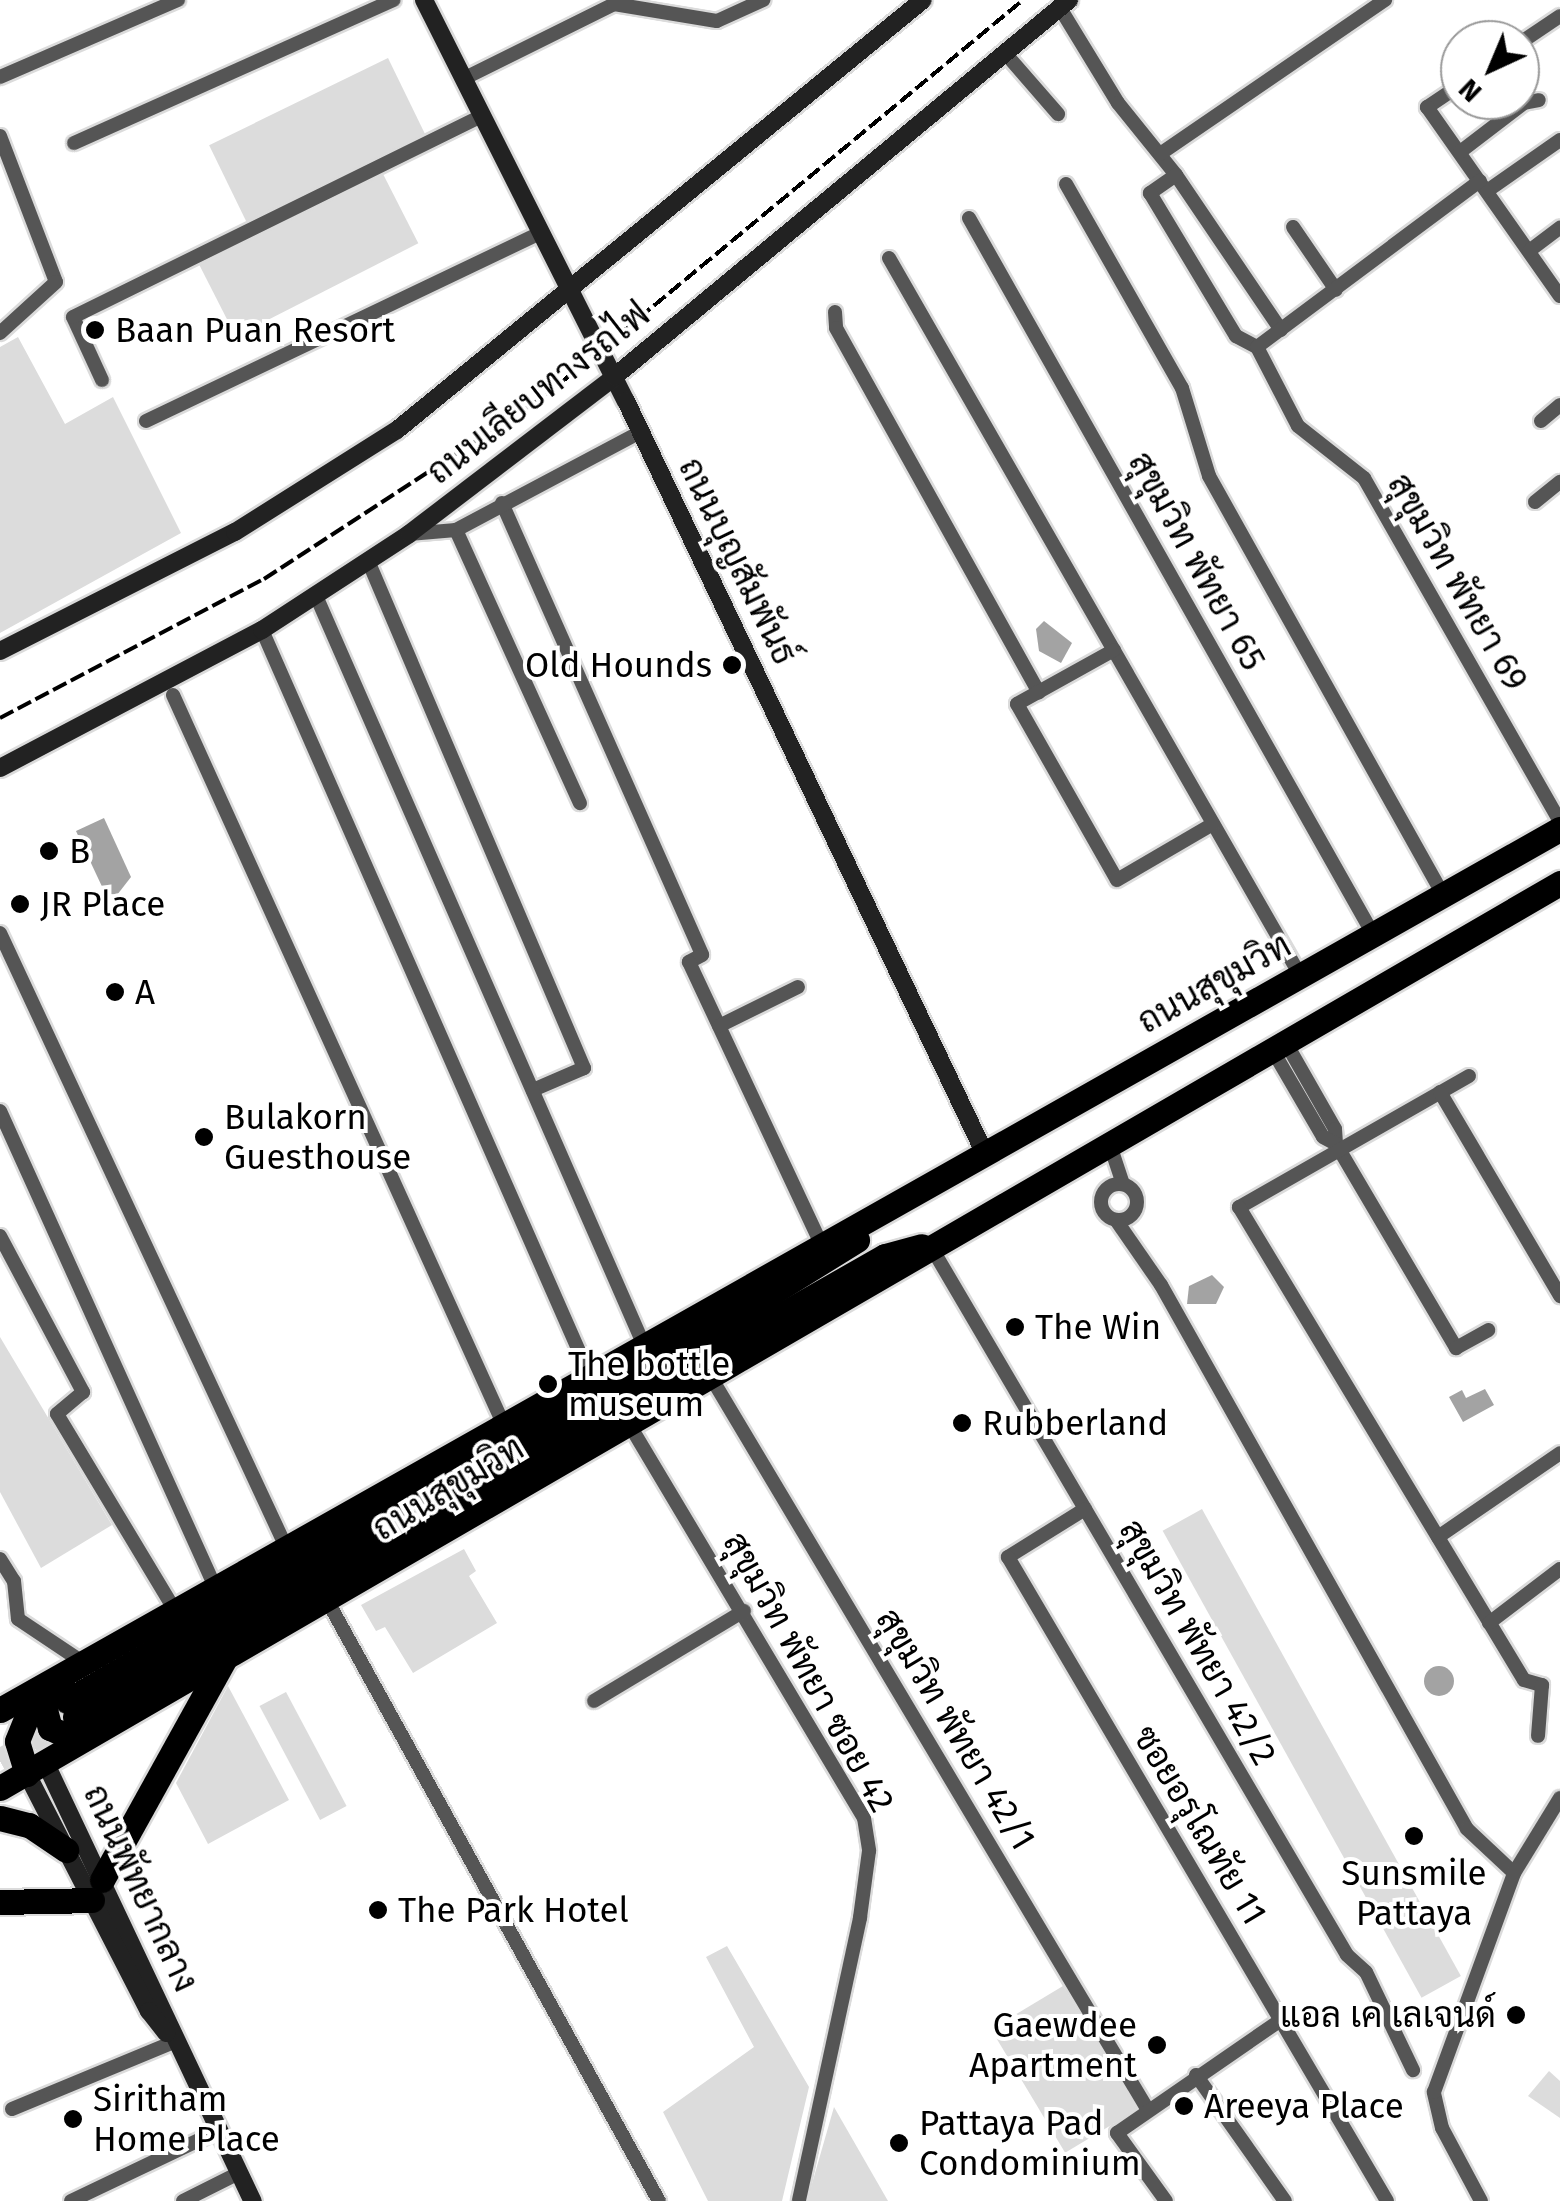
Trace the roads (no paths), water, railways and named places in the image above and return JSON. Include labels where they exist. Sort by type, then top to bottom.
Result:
[{"type":"highway","name":"ถนนสุขุมวิท","points":[[0,1710],[820,1242],[904,1201],[1560,829]]},
{"type":"highway","name":"ถนนสุขุมวิท","points":[[904,1201],[864,1236],[664,1359],[71,1709],[853,1274],[930,1244],[1110,1145],[1560,884]]},
{"type":"highway","name":"ถนนสุขุมวิท","points":[[0,1788],[896,1273],[930,1244]]},
{"type":"highway","points":[[0,1902],[97,1890],[225,1658]]},
{"type":"highway","points":[[80,1665],[44,1706],[50,1728],[67,1736],[112,1724]]},
{"type":"highway","points":[[37,1769],[9,1740],[38,1689]]},
{"type":"highway","points":[[0,1818],[29,1826],[66,1850]]},
{"type":"street","points":[[0,77],[178,0]]},
{"type":"street","points":[[74,143],[392,0]]},
{"type":"street","name":"ถนนบุญสัมพันธ์","points":[[424,0],[614,378],[985,1154]]},
{"type":"street","points":[[464,78],[614,4],[717,21],[763,0]]},
{"type":"street","name":"ถนนเลียบทางรถไฟ","points":[[0,651],[234,532],[381,440],[572,293],[923,0]]},
{"type":"street","points":[[1160,154],[1385,0]]},
{"type":"street","points":[[1064,4],[1118,103],[1176,174],[1281,330]]},
{"type":"street","name":"ถนนเลียบทางรถไฟ","points":[[0,768],[262,630],[369,563],[614,378],[1064,4]]},
{"type":"street","points":[[1005,53],[1058,114]]},
{"type":"street","points":[[1440,99],[1427,108],[1560,296]]},
{"type":"street","points":[[102,380],[74,317],[483,116]]},
{"type":"street","points":[[1460,152],[1503,120]]},
{"type":"street","points":[[0,136],[3,154],[56,282],[0,333]]},
{"type":"street","points":[[1257,347],[1484,186],[1560,140]]},
{"type":"street","name":"สุขุมวิท พัทยา 69","points":[[1176,174],[1150,194],[1236,336],[1257,347],[1298,426],[1364,478],[1560,821]]},
{"type":"street","points":[[1066,184],[1182,388],[1210,476],[1443,894]]},
{"type":"street","name":"สุขุมวิท พัทยา 65","points":[[968,218],[1373,934]]},
{"type":"street","points":[[1293,226],[1336,290]]},
{"type":"street","points":[[1529,252],[1560,228]]},
{"type":"street","points":[[146,422],[541,233]]},
{"type":"street","points":[[889,258],[1300,975]]},
{"type":"street","points":[[834,312],[836,328],[1038,692]]},
{"type":"street","points":[[1540,422],[1560,405]]},
{"type":"street","points":[[409,534],[456,530],[640,432]]},
{"type":"street","points":[[1535,502],[1560,482]]},
{"type":"street","points":[[502,504],[702,955],[689,962],[820,1242]]},
{"type":"street","points":[[456,530],[580,803]]},
{"type":"street","points":[[369,563],[584,1068],[533,1090]]},
{"type":"street","points":[[317,598],[643,1343]]},
{"type":"street","points":[[262,630],[589,1374]]},
{"type":"street","points":[[1114,650],[1017,704],[1117,880],[1214,824]]},
{"type":"street","points":[[173,695],[503,1423]]},
{"type":"street","points":[[0,933],[286,1547]]},
{"type":"street","points":[[719,1026],[798,988]]},
{"type":"street","points":[[1279,1047],[1335,1129],[1338,1148],[1456,1348],[1488,1330]]},
{"type":"street","points":[[1469,1076],[1238,1208],[1524,1680],[1542,1685],[1538,1736]]},
{"type":"street","points":[[1440,1092],[1560,1296]]},
{"type":"street","points":[[0,1111],[215,1588]]},
{"type":"street","points":[[1110,1145],[1123,1184],[1136,1194],[1131,1244]]},
{"type":"street","points":[[1123,1184],[1106,1190],[1101,1202],[1161,1285],[1467,1829],[1514,1873]]},
{"type":"street","points":[[1116,1220],[1132,1215]]},
{"type":"street","points":[[0,1236],[83,1392],[57,1414],[176,1610]]},
{"type":"street","name":"สุขุมวิท พัทยา 42/2","points":[[930,1244],[1348,1955],[1366,1972],[1413,2070]]},
{"type":"street","name":"สุขุมวิท พัทยา 42/1","points":[[712,1379],[1148,2110]]},
{"type":"street","name":"สุขุมวิท พัทยา ซอย 42","points":[[629,1424],[864,1818],[869,1844],[828,2083],[798,2201]]},
{"type":"street","points":[[1438,1538],[1560,1454]]},
{"type":"street","name":"ซอยอรุโณทัย 11","points":[[1085,1510],[1008,1557],[1388,2201]]},
{"type":"street","points":[[0,1558],[14,1580],[18,1619],[80,1665]]},
{"type":"street","points":[[1489,1622],[1560,1570]]},
{"type":"street","points":[[328,1602],[659,2201]]},
{"type":"street","points":[[594,1701],[744,1611]]},
{"type":"street","name":"ถนนพัทยากลาง","points":[[37,1769],[97,1890],[162,2004],[174,2042],[253,2201]]},
{"type":"street","name":"ถนนพัทยากลาง","points":[[37,1769],[66,1850],[97,1890]]},
{"type":"street","points":[[1482,2201],[1442,2128],[1434,2092],[1514,1873],[1560,1798]]},
{"type":"street","points":[[1166,2201],[1117,2133],[1281,2020]]},
{"type":"street","points":[[12,2108],[174,2042]]},
{"type":"street","points":[[1196,2075],[1285,2201]]},
{"type":"street","points":[[71,2201],[218,2131]]},
{"type":"street","points":[[182,2201],[239,2173]]},
{"type":"tunnel","points":[[0,1761],[71,1720]]},
{"type":"railway","points":[[0,718],[264,579],[546,395],[1023,0]]},
{"type":"place","name":"Baan Puan Resort","points":[[95,330]]},
{"type":"place","name":"Old Hounds","points":[[732,665]]},
{"type":"place","name":"B","points":[[49,851]]},
{"type":"place","name":"JR Place","points":[[20,904]]},
{"type":"place","name":"A","points":[[115,992]]},
{"type":"place","name":"Bulakorn Guesthouse","points":[[204,1137]]},
{"type":"place","name":"The Win","points":[[1015,1327]]},
{"type":"place","name":"The bottle museum","points":[[548,1384]]},
{"type":"place","name":"Rubberland","points":[[962,1423]]},
{"type":"place","name":"Sunsmile Pattaya","points":[[1414,1836]]},
{"type":"place","name":"The Park Hotel","points":[[378,1910]]},
{"type":"place","name":"แอล เค เลเจนด์","points":[[1516,2015]]},
{"type":"place","name":"Gaewdee Apartment","points":[[1157,2045]]},
{"type":"place","name":"Areeya Place","points":[[1184,2106]]},
{"type":"place","name":"Siritham Home Place","points":[[73,2119]]},
{"type":"place","name":"Pattaya Pad Condominium","points":[[899,2143]]}]
